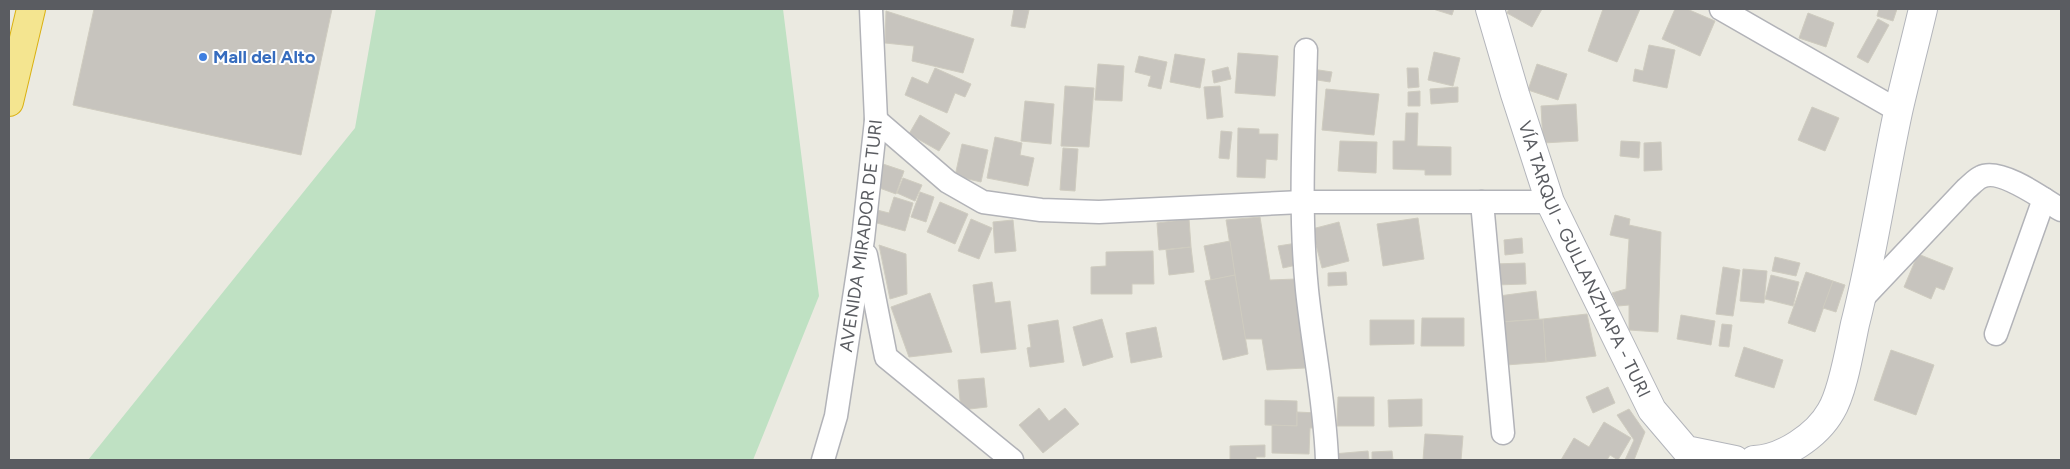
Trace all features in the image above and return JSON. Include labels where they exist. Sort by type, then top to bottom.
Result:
[{"type":"highway","points":[[9,102],[31,9]]},
{"type":"main road","name":"VÍA TARQUI - GULLANZHAPA - TURI","points":[[1490,9],[1550,202],[1652,410],[1684,455],[1735,460]]},
{"type":"main road","points":[[1754,460],[1783,452],[1802,441],[1832,411],[1838,395],[1861,300],[1898,111],[1924,9]]},
{"type":"street","name":"AVENIDA MIRADOR DE TURI","points":[[824,460],[836,416],[863,239],[876,120],[871,9]]},
{"type":"street","points":[[1721,9],[1898,111]]},
{"type":"street","points":[[1306,50],[1302,202],[1307,288],[1326,431],[1328,460]]},
{"type":"street","points":[[876,120],[948,182],[983,202],[1041,210],[1099,212],[1302,202],[1550,202]]},
{"type":"street","points":[[1861,300],[1966,189],[1982,176],[1993,174],[2008,180],[2053,205],[1996,334]]},
{"type":"street","points":[[1482,202],[1503,433]]},
{"type":"street","points":[[863,239],[886,358],[1012,460]]},
{"type":"green space","points":[[376,9],[783,9],[819,296],[753,460],[88,460],[355,128]]},
{"type":"building","name":"Mall del Alto","points":[[94,9],[332,9],[301,155],[73,105]]},
{"type":"building","points":[[1014,9],[1029,10],[1025,28],[1011,26]]},
{"type":"building","points":[[1433,9],[1454,9],[1452,15]]},
{"type":"building","points":[[1509,9],[1542,9],[1532,27],[1507,13]]},
{"type":"building","points":[[1603,9],[1640,9],[1617,62],[1588,51]]},
{"type":"building","points":[[1675,9],[1687,9],[1715,21],[1700,56],[1662,39]]},
{"type":"building","points":[[1879,9],[1897,9],[1893,21],[1877,16]]},
{"type":"building","points":[[886,11],[974,39],[963,73],[912,61],[914,46],[885,43]]},
{"type":"building","points":[[1808,13],[1834,23],[1826,47],[1799,38]]},
{"type":"building","points":[[1878,19],[1889,25],[1868,63],[1857,57]]},
{"type":"building","points":[[1649,45],[1675,50],[1667,88],[1633,81],[1635,69],[1643,71]]},
{"type":"building","points":[[1434,52],[1460,58],[1453,86],[1428,80]]},
{"type":"building","points":[[1238,53],[1278,56],[1275,96],[1235,93]]},
{"type":"building","points":[[1175,54],[1205,59],[1200,88],[1170,82]]},
{"type":"building","points":[[1139,56],[1167,62],[1161,89],[1148,86],[1151,76],[1135,72]]},
{"type":"building","points":[[1098,64],[1124,66],[1122,101],[1095,100]]},
{"type":"building","points":[[1537,64],[1567,74],[1558,100],[1528,90]]},
{"type":"building","points":[[1228,67],[1231,79],[1214,83],[1212,71]]},
{"type":"building","points":[[935,68],[971,84],[965,97],[955,93],[947,113],[905,95],[912,77],[928,84]]},
{"type":"building","points":[[1407,68],[1418,68],[1419,87],[1408,88]]},
{"type":"building","points":[[1312,69],[1332,72],[1330,82],[1311,79]]},
{"type":"building","points":[[1065,86],[1094,88],[1089,147],[1061,146]]},
{"type":"building","points":[[1220,86],[1223,117],[1207,119],[1204,87]]},
{"type":"building","points":[[1458,87],[1458,102],[1431,104],[1430,89]]},
{"type":"building","points":[[1326,89],[1379,94],[1374,135],[1322,130]]},
{"type":"building","points":[[1420,91],[1420,106],[1408,106],[1408,92]]},
{"type":"building","points":[[1025,101],[1054,104],[1051,144],[1021,141]]},
{"type":"building","points":[[1576,104],[1578,141],[1543,143],[1541,106]]},
{"type":"building","points":[[1812,107],[1839,118],[1825,151],[1798,140]]},
{"type":"building","points":[[1406,113],[1418,113],[1417,146],[1451,147],[1451,175],[1425,175],[1425,170],[1393,169],[1393,141],[1405,141]]},
{"type":"building","points":[[920,115],[950,133],[939,151],[909,134]]},
{"type":"building","points":[[1238,128],[1259,129],[1259,134],[1278,134],[1277,160],[1266,159],[1265,178],[1237,177]]},
{"type":"building","points":[[1221,131],[1232,132],[1229,159],[1219,158]]},
{"type":"building","points":[[995,137],[1022,143],[1020,155],[1034,158],[1028,186],[987,178]]},
{"type":"building","points":[[1340,141],[1377,142],[1376,173],[1338,171]]},
{"type":"building","points":[[1621,141],[1640,142],[1639,158],[1620,156]]},
{"type":"building","points":[[1661,142],[1662,170],[1644,171],[1644,143]]},
{"type":"building","points":[[962,144],[988,150],[981,182],[955,176]]},
{"type":"building","points":[[1063,148],[1078,149],[1075,191],[1060,190]]},
{"type":"building","points":[[883,164],[904,171],[896,194],[874,186]]},
{"type":"building","points":[[903,178],[922,185],[915,201],[897,193]]},
{"type":"building","points":[[920,192],[934,197],[926,222],[911,217]]},
{"type":"building","points":[[894,197],[913,203],[905,231],[870,221],[873,209],[889,213]]},
{"type":"building","points":[[940,202],[968,214],[955,244],[927,232]]},
{"type":"building","points":[[1615,215],[1630,219],[1629,225],[1661,232],[1658,332],[1629,330],[1629,305],[1618,306],[1612,293],[1626,289],[1629,239],[1610,235]]},
{"type":"building","points":[[1260,217],[1270,280],[1296,279],[1305,368],[1267,370],[1262,339],[1245,339],[1226,220]]},
{"type":"building","points":[[1418,218],[1424,259],[1383,266],[1377,224]]},
{"type":"building","points":[[971,219],[992,228],[979,259],[958,251]]},
{"type":"building","points":[[1189,219],[1191,247],[1159,250],[1157,223]]},
{"type":"building","points":[[1013,220],[1016,251],[995,253],[993,222]]},
{"type":"building","points":[[1339,222],[1349,261],[1322,268],[1312,229]]},
{"type":"building","points":[[1522,238],[1523,253],[1505,255],[1504,240]]},
{"type":"building","points":[[1230,241],[1235,275],[1211,280],[1204,246]]},
{"type":"building","points":[[1297,243],[1301,264],[1283,268],[1278,246]]},
{"type":"building","points":[[879,245],[906,254],[907,294],[890,299]]},
{"type":"building","points":[[1191,247],[1194,272],[1169,275],[1166,250]]},
{"type":"building","points":[[1153,251],[1154,284],[1132,284],[1132,294],[1091,294],[1091,267],[1106,266],[1106,252]]},
{"type":"building","points":[[1918,254],[1953,268],[1944,290],[1936,287],[1931,299],[1904,287]]},
{"type":"building","points":[[1775,257],[1800,263],[1796,276],[1772,271]]},
{"type":"building","points":[[1525,263],[1526,284],[1495,285],[1494,264]]},
{"type":"building","points":[[1723,267],[1740,270],[1733,316],[1716,314]]},
{"type":"building","points":[[1743,269],[1767,271],[1764,303],[1740,301]]},
{"type":"building","points":[[1346,272],[1347,285],[1328,286],[1328,273]]},
{"type":"building","points":[[1806,272],[1833,281],[1815,332],[1788,323]]},
{"type":"building","points":[[1235,275],[1248,354],[1223,360],[1205,281]]},
{"type":"building","points":[[1771,275],[1799,282],[1793,306],[1765,299]]},
{"type":"building","points":[[1833,281],[1845,285],[1836,312],[1823,308]]},
{"type":"building","points":[[992,282],[995,303],[1010,301],[1016,349],[981,353],[973,285]]},
{"type":"building","points":[[1536,291],[1539,319],[1502,322],[1499,296]]},
{"type":"building","points":[[930,293],[952,352],[909,357],[891,307]]},
{"type":"building","points":[[1587,314],[1596,356],[1546,362],[1543,319]]},
{"type":"building","points":[[1681,315],[1715,321],[1711,345],[1677,339]]},
{"type":"building","points":[[1422,318],[1464,318],[1464,346],[1421,346]]},
{"type":"building","points":[[1102,319],[1113,357],[1083,366],[1073,327]]},
{"type":"building","points":[[1543,319],[1546,362],[1506,365],[1502,322]]},
{"type":"building","points":[[1058,320],[1064,362],[1030,367],[1027,348],[1031,347],[1028,325]]},
{"type":"building","points":[[1370,320],[1414,320],[1414,344],[1370,345]]},
{"type":"building","points":[[1722,324],[1732,325],[1729,347],[1719,346]]},
{"type":"building","points":[[1156,327],[1162,357],[1131,363],[1126,333]]},
{"type":"building","points":[[1744,347],[1783,360],[1774,388],[1735,376]]},
{"type":"building","points":[[1891,350],[1934,365],[1916,415],[1874,400]]},
{"type":"building","points":[[984,378],[987,407],[961,410],[958,380]]},
{"type":"building","points":[[1608,387],[1615,403],[1593,413],[1586,397]]},
{"type":"building","points":[[1338,397],[1374,397],[1374,426],[1337,426]]},
{"type":"building","points":[[1422,399],[1422,426],[1389,427],[1388,400]]},
{"type":"building","points":[[1265,400],[1297,401],[1297,426],[1265,425]]},
{"type":"building","points":[[1039,408],[1049,421],[1065,408],[1079,424],[1043,453],[1019,425]]},
{"type":"building","points":[[1629,409],[1645,432],[1634,460],[1625,460],[1634,440],[1617,415]]},
{"type":"building","points":[[1297,412],[1317,413],[1317,428],[1310,428],[1309,454],[1272,453],[1272,425],[1297,426]]},
{"type":"building","points":[[1604,422],[1631,438],[1618,460],[1610,455],[1607,460],[1561,460],[1574,438],[1589,447]]},
{"type":"building","points":[[1425,434],[1463,436],[1461,460],[1423,460]]},
{"type":"building","points":[[1265,445],[1265,457],[1256,457],[1256,460],[1230,460],[1230,446]]},
{"type":"building","points":[[1368,451],[1369,460],[1334,460],[1333,454]]},
{"type":"building","points":[[1392,451],[1393,460],[1372,460],[1372,452]]},
{"type":"place","name":"Mall del Alto","points":[[203,57]]}]
